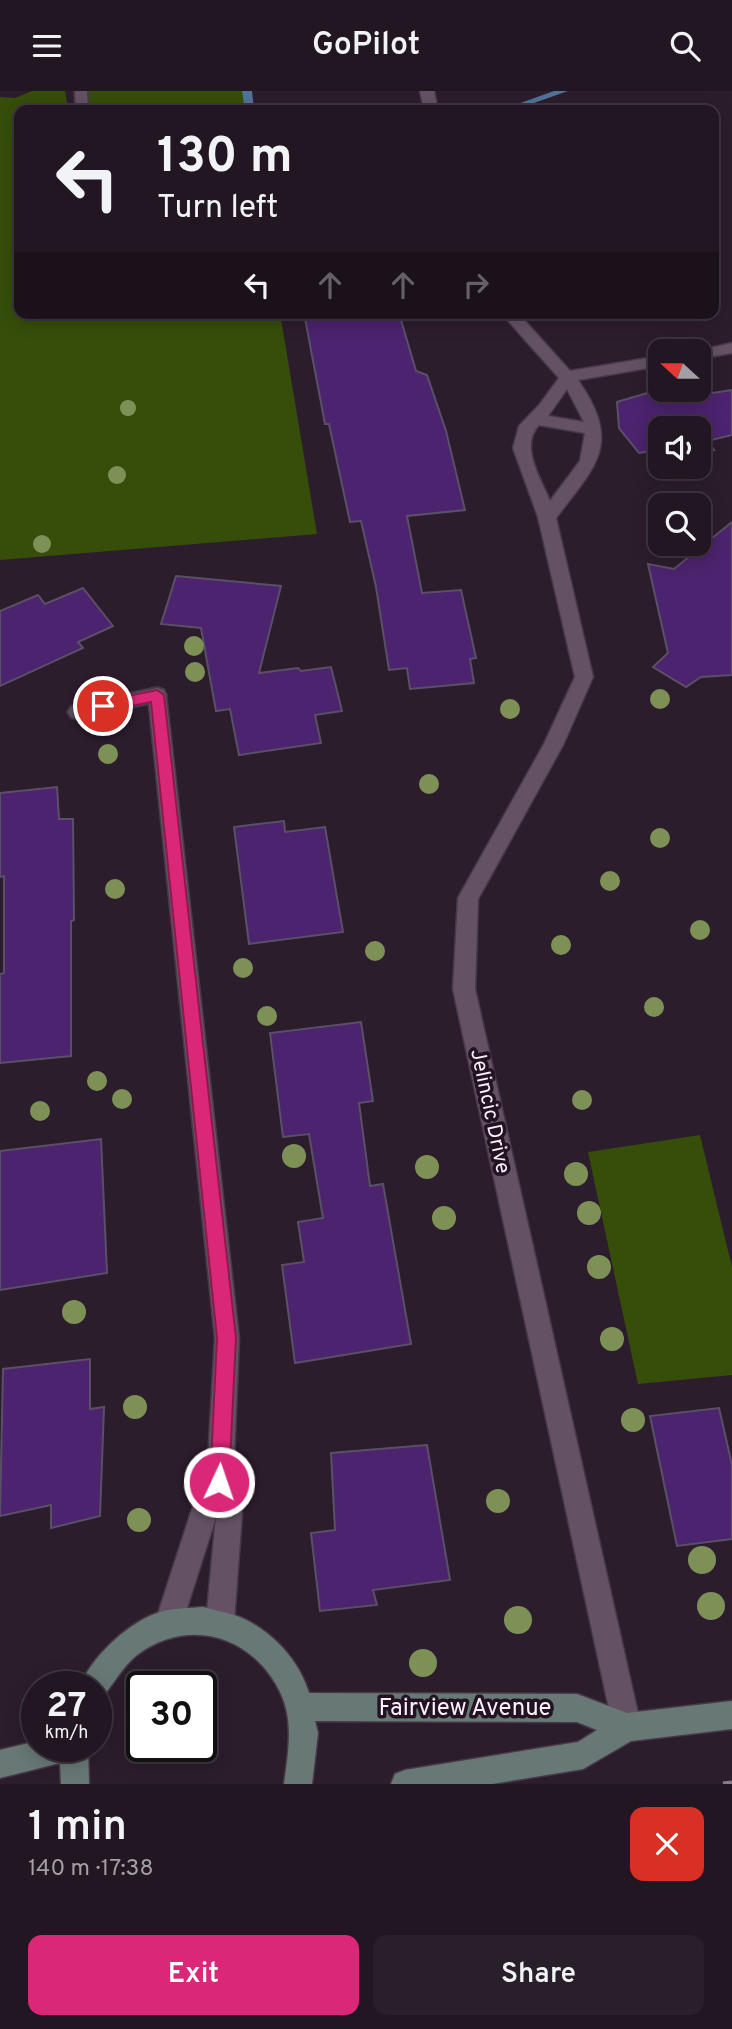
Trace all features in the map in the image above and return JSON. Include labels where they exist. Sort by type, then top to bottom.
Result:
[{"type":"main road","points":[[102,1671],[135,1639],[169,1623],[195,1619],[220,1622],[247,1633],[271,1652],[288,1677],[300,1707],[304,1736],[303,1767],[298,1784]]},
{"type":"main road","name":"Fairview Avenue","points":[[300,1707],[577,1708],[627,1727]]},
{"type":"main road","name":"Fairview Avenue","points":[[405,1784],[451,1781],[583,1755],[627,1727],[732,1715]]},
{"type":"main road","points":[[0,1764],[21,1759]]},
{"type":"main road","points":[[74,1762],[75,1784]]},
{"type":"street","points":[[515,319],[584,397],[592,429],[589,460],[547,517]]},
{"type":"street","points":[[711,352],[732,348]]},
{"type":"street","points":[[568,376],[648,363]]},
{"type":"street","name":"Jelincic Drive","points":[[568,376],[525,430],[521,448],[547,517],[584,677],[553,745],[468,898],[464,989],[627,1727]]},
{"type":"street","points":[[535,419],[592,429]]},
{"type":"street","points":[[157,695],[227,1338],[219,1482],[229,1513],[220,1622]]},
{"type":"street","points":[[169,1623],[205,1509],[219,1482]]},
{"type":"lane","points":[[76,712],[157,695]]},
{"type":"path","points":[[723,1784],[732,1783]]},
{"type":"green space","points":[[32,91],[65,91],[67,105],[14,105],[14,319],[281,319],[317,534],[0,560],[0,97],[15,98]]},
{"type":"green space","points":[[88,91],[243,91],[246,105],[88,105]]},
{"type":"green space","points":[[700,1135],[732,1267],[732,1375],[638,1384],[588,1152]]},
{"type":"building","points":[[305,319],[401,319],[416,371],[427,375],[446,431],[465,510],[407,516],[422,593],[461,590],[476,658],[470,659],[474,683],[410,689],[407,668],[389,670],[376,587],[361,521],[350,522],[329,424],[325,424]]},
{"type":"building","points":[[732,390],[732,435],[711,440],[711,416],[648,416],[648,452],[639,453],[619,428],[617,402],[648,393],[648,403],[710,403],[711,393]]},
{"type":"building","points":[[732,522],[732,675],[701,677],[686,687],[653,667],[668,653],[648,564],[674,569],[690,556],[711,556],[711,539]]},
{"type":"building","points":[[176,576],[281,586],[259,673],[331,667],[342,711],[315,715],[321,743],[239,755],[230,709],[216,711],[201,628],[161,624]]},
{"type":"building","points":[[83,588],[113,626],[78,642],[83,648],[0,686],[0,611],[38,595],[45,604]]},
{"type":"building","points":[[57,787],[59,819],[73,819],[71,1056],[0,1063],[4,876],[0,877],[0,793]]},
{"type":"building","points":[[284,821],[285,832],[325,827],[343,932],[249,944],[234,827]]},
{"type":"building","points":[[361,1022],[373,1101],[359,1103],[370,1186],[383,1184],[411,1344],[295,1363],[282,1265],[304,1262],[298,1222],[323,1218],[309,1134],[283,1137],[270,1033]]},
{"type":"building","points":[[101,1139],[107,1273],[0,1290],[0,1151]]},
{"type":"building","points":[[90,1359],[90,1409],[104,1407],[100,1516],[51,1528],[51,1505],[0,1516],[3,1369]]},
{"type":"building","points":[[719,1408],[732,1465],[732,1539],[677,1546],[650,1416]]},
{"type":"building","points":[[427,1445],[450,1580],[373,1590],[377,1605],[320,1611],[311,1533],[335,1530],[331,1453]]},
{"type":"waterway","points":[[247,91],[249,105]]},
{"type":"waterway","points":[[521,105],[563,91]]},
{"type":"route","points":[[103,706],[157,695],[227,1338],[219,1482]]}]
